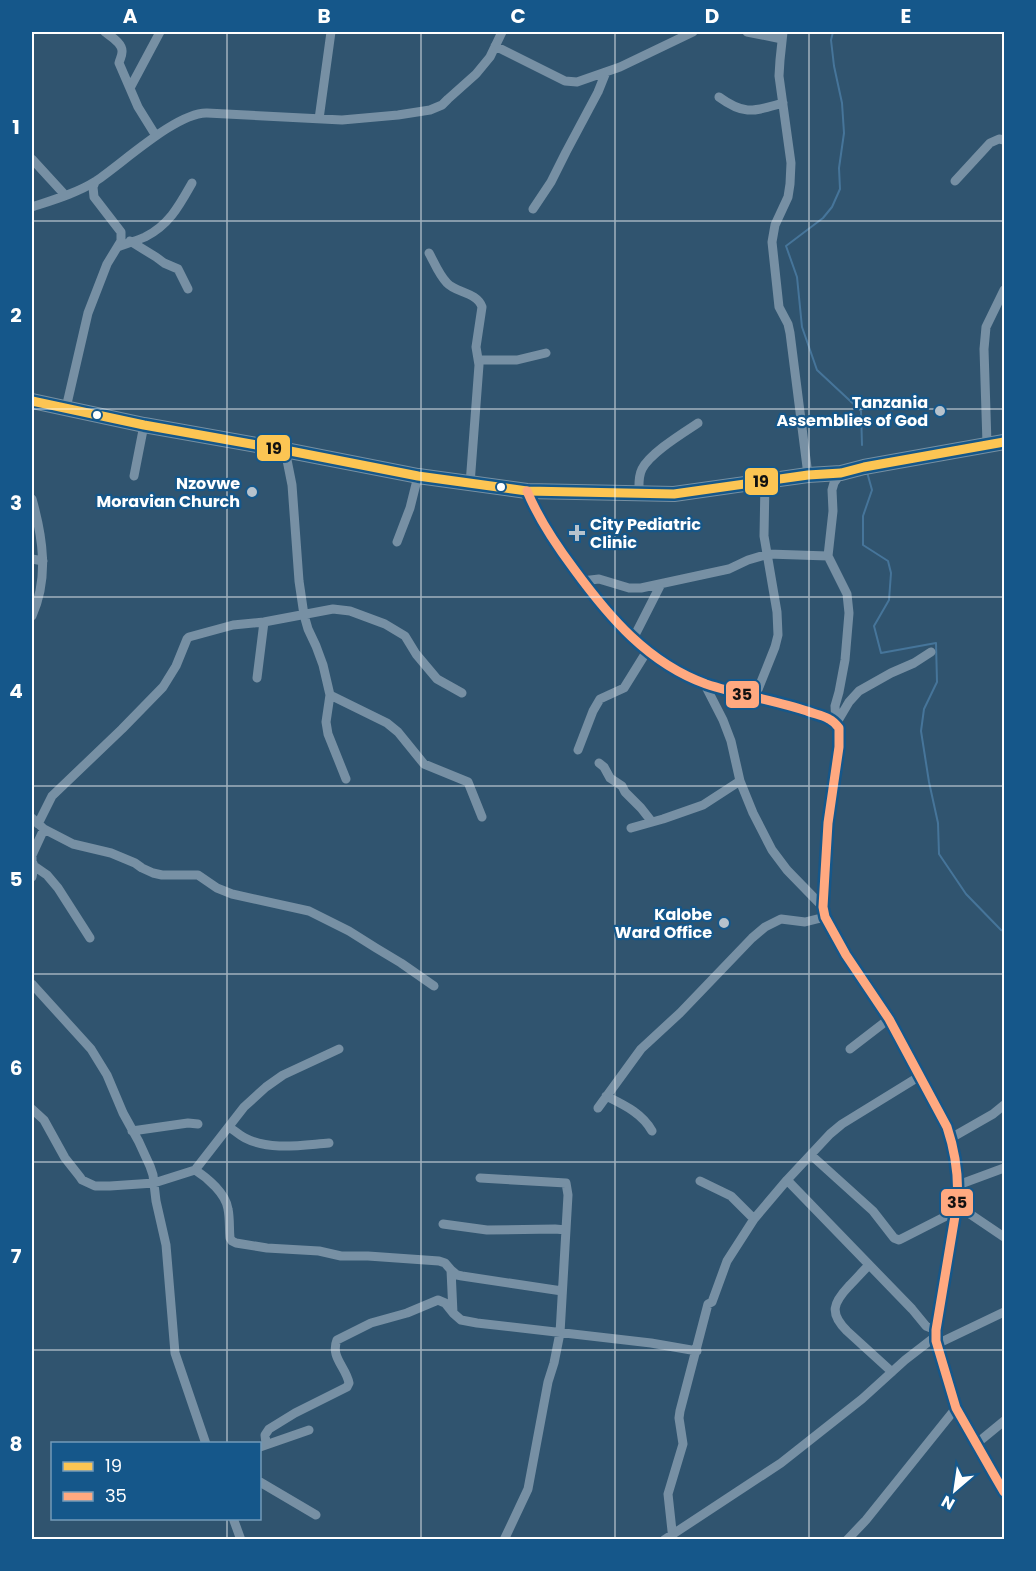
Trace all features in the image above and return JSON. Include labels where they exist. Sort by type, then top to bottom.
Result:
[{"type":"highway","points":[[32,401],[144,425],[418,476],[528,491],[674,494],[808,475],[841,473],[867,466],[1005,442]]},
{"type":"street","points":[[105,32],[122,48],[119,63],[138,107],[156,136]]},
{"type":"street","points":[[130,88],[160,32]]},
{"type":"street","points":[[319,119],[331,32]]},
{"type":"street","points":[[32,207],[94,182],[156,136],[192,115],[201,113],[342,120],[430,110],[441,105],[471,78],[490,57],[502,32]]},
{"type":"street","points":[[495,46],[570,83],[606,72],[693,32]]},
{"type":"street","points":[[747,32],[783,35],[779,76],[791,163],[790,184],[788,197],[775,225],[772,242],[780,307],[790,333],[808,475]]},
{"type":"street","points":[[490,57],[513,55]]},
{"type":"street","points":[[533,209],[551,182],[606,72]]},
{"type":"street","points":[[719,97],[729,105],[746,111],[783,103]]},
{"type":"street","points":[[955,181],[990,143],[999,139],[1005,140]]},
{"type":"street","points":[[32,159],[65,195]]},
{"type":"street","points":[[66,408],[88,313],[107,264],[122,236],[94,197],[94,182]]},
{"type":"street","points":[[118,247],[144,237],[166,223],[175,213],[192,183]]},
{"type":"street","points":[[130,241],[164,263],[178,269],[188,289]]},
{"type":"street","points":[[429,253],[445,281],[480,302],[482,307],[476,347],[479,360],[470,483]]},
{"type":"street","points":[[987,444],[986,327],[1005,290]]},
{"type":"street","points":[[479,360],[518,360],[546,353]]},
{"type":"street","points":[[639,493],[639,476],[647,462],[674,439],[698,423]]},
{"type":"street","points":[[134,476],[144,425]]},
{"type":"street","points":[[285,450],[292,485],[304,615],[316,646],[330,695],[327,729],[346,778]]},
{"type":"street","points":[[836,724],[835,706],[845,660],[849,613],[847,594],[828,556],[833,512],[832,490],[841,473]]},
{"type":"street","points":[[397,542],[410,508],[418,476]]},
{"type":"street","points":[[755,697],[778,635],[777,612],[764,536],[765,482]]},
{"type":"street","points":[[528,491],[536,511],[582,581],[605,611],[647,651],[674,669],[704,683],[797,708],[830,719],[839,728],[828,823],[823,907],[825,917],[846,954],[889,1019],[951,1138],[958,1185],[936,1337],[957,1408],[1003,1487]]},
{"type":"street","points":[[32,499],[38,520],[44,561],[43,576],[32,616]]},
{"type":"street","points":[[582,581],[599,579],[629,588],[641,588],[729,569],[768,554],[828,556]]},
{"type":"street","points":[[32,559],[44,561]]},
{"type":"street","points":[[633,639],[661,584]]},
{"type":"street","points":[[32,877],[34,866],[32,855],[38,824],[52,796],[123,729],[163,687],[176,666],[189,637],[233,625],[340,609],[350,611],[385,624],[405,636],[416,654],[437,679],[462,693]]},
{"type":"street","points":[[257,678],[264,622]]},
{"type":"street","points":[[578,750],[600,699],[624,688],[647,651]]},
{"type":"street","points":[[836,724],[849,702],[860,692],[931,652]]},
{"type":"street","points":[[704,683],[731,741],[741,781],[753,813],[779,861],[823,907]]},
{"type":"street","points":[[330,695],[387,723],[402,736],[424,764],[468,782],[482,817]]},
{"type":"street","points":[[599,763],[610,778],[622,786],[652,822]]},
{"type":"street","points":[[631,828],[703,805],[741,781]]},
{"type":"street","points":[[38,824],[73,844],[111,853],[135,862],[153,873],[198,875],[217,888],[232,894],[309,911],[349,931],[434,986]]},
{"type":"street","points":[[34,866],[47,875],[58,888],[90,938]]},
{"type":"street","points":[[598,1108],[641,1049],[765,927],[781,919],[805,921],[825,917]]},
{"type":"street","points":[[32,984],[91,1049],[107,1075],[150,1166],[166,1245],[175,1353],[206,1442]]},
{"type":"street","points":[[850,1049],[889,1019]]},
{"type":"street","points":[[32,1109],[44,1120],[65,1158],[82,1180],[95,1186],[154,1183],[195,1170],[244,1107],[266,1087],[283,1075],[339,1048]]},
{"type":"street","points":[[670,1538],[668,1494],[683,1444],[680,1411],[708,1304],[712,1302],[727,1261],[754,1219],[830,1134],[842,1124],[920,1076]]},
{"type":"street","points":[[606,1096],[636,1112],[652,1131]]},
{"type":"street","points":[[951,1138],[1005,1105]]},
{"type":"street","points":[[132,1131],[188,1123],[198,1124]]},
{"type":"street","points":[[229,1126],[243,1137],[267,1145],[329,1143]]},
{"type":"street","points":[[811,1155],[873,1211],[894,1238],[899,1240],[956,1207]]},
{"type":"street","points":[[958,1185],[1005,1168]]},
{"type":"street","points":[[195,1170],[206,1176],[223,1198],[228,1208],[230,1238],[236,1243],[267,1248],[319,1251],[341,1256],[439,1261],[446,1263],[457,1275],[562,1291]]},
{"type":"street","points":[[480,1178],[566,1184],[568,1203],[560,1333],[548,1382],[528,1490],[504,1539]]},
{"type":"street","points":[[787,1180],[936,1337]]},
{"type":"street","points":[[700,1181],[731,1196],[754,1219]]},
{"type":"street","points":[[956,1207],[1005,1237]]},
{"type":"street","points":[[443,1224],[487,1230],[566,1230]]},
{"type":"street","points":[[869,1265],[839,1298],[835,1314],[841,1325],[892,1372]]},
{"type":"street","points":[[451,1270],[453,1314]]},
{"type":"street","points":[[309,1430],[263,1446],[269,1429],[347,1387],[348,1377],[334,1353],[337,1340],[371,1323],[438,1300],[445,1303],[461,1320],[651,1343],[697,1352]]},
{"type":"street","points":[[670,1538],[781,1462],[862,1399],[913,1353],[936,1337],[1005,1312]]},
{"type":"street","points":[[847,1539],[866,1520],[957,1408]]},
{"type":"street","points":[[976,1444],[1005,1421]]},
{"type":"street","points":[[261,1483],[316,1515]]},
{"type":"street","points":[[234,1520],[241,1539]]},
{"type":"waterway","points":[[833,32],[831,40],[842,103],[844,133],[839,168],[840,189],[832,207],[823,218],[786,246],[797,277],[802,327],[817,370],[861,411],[862,445]]},
{"type":"waterway","points":[[867,472],[872,490],[863,516],[863,545],[888,561],[891,573],[889,600],[874,626],[881,653],[936,643],[937,682],[924,709],[921,731],[938,823],[939,854],[966,894],[1004,931]]},
{"type":"transit line","name":"19","points":[[32,401],[144,425],[418,476],[527,491],[674,494],[808,475],[841,473],[1004,442]]},
{"type":"transit line","name":"35","points":[[527,491],[548,532],[587,587],[631,637],[648,651],[685,675],[706,684],[795,707],[832,721],[839,728],[839,747],[828,823],[823,907],[825,917],[846,955],[889,1019],[947,1127],[956,1165],[957,1204],[936,1341],[956,1408],[1004,1492]]},
{"type":"place","name":"Tanzania Assemblies of God","points":[[940,411]]},
{"type":"place","name":"Nzovwe Moravian Church","points":[[252,492]]},
{"type":"place","name":"City Pediatric Clinic","points":[[577,533]]},
{"type":"place","name":"Kalobe Ward Office","points":[[724,923]]}]
